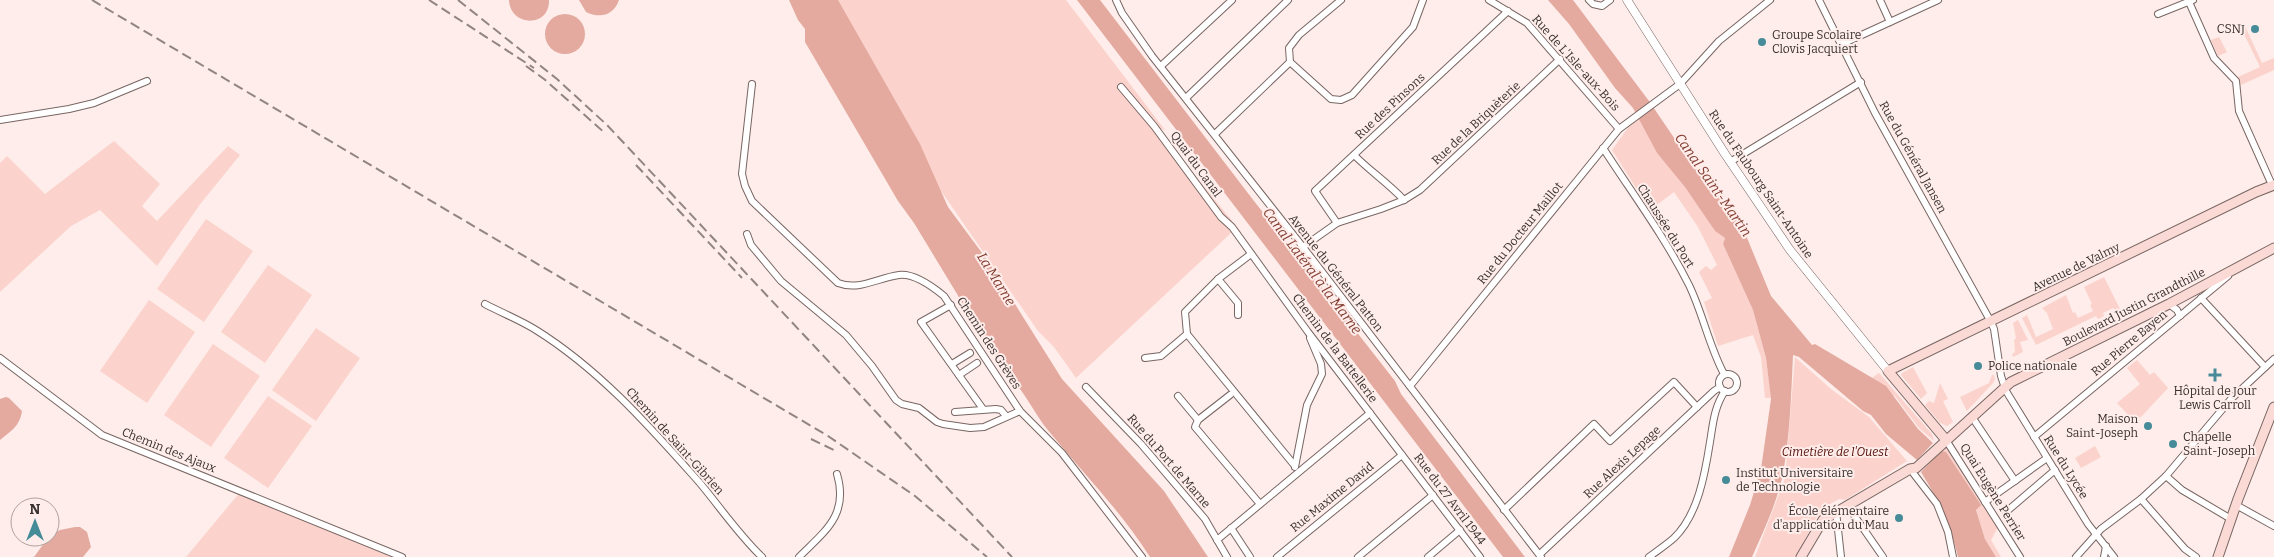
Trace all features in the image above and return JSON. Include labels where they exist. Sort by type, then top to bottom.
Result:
[{"type":"main road","name":"Avenue de Valmy","points":[[1888,371],[2273,185]]},
{"type":"main road","name":"Boulevard Justin Grandthille","points":[[1801,557],[1822,520],[1913,469],[2004,386],[2169,304],[2274,248]]},
{"type":"main road","points":[[1888,371],[1944,442]]},
{"type":"main road","points":[[2218,557],[2274,407]]},
{"type":"street","name":"Avenue du Général Patton","points":[[1116,0],[1132,28],[1161,66],[1541,556]]},
{"type":"street","points":[[1161,66],[1232,0]]},
{"type":"street","points":[[1186,98],[1288,0]]},
{"type":"street","points":[[1341,0],[1299,35],[1289,48],[1290,62],[1331,99],[1341,100],[1352,95],[1413,27],[1424,0]]},
{"type":"street","name":"Rue de L'Isle-aux-Bois","points":[[1488,0],[1527,23],[1620,129]]},
{"type":"street","points":[[1589,0],[1593,4],[1602,6],[1610,0]]},
{"type":"street","name":"Rue du Faubourg Saint-Antoine","points":[[1627,0],[1730,162],[1790,250],[1888,371]]},
{"type":"street","points":[[1680,84],[1719,41],[1770,0]]},
{"type":"street","name":"Rue du Général Jansen","points":[[1819,0],[1875,113],[1991,322],[1994,329],[2004,386]]},
{"type":"street","points":[[1880,0],[1890,22]]},
{"type":"street","points":[[1842,44],[1938,0]]},
{"type":"street","points":[[2158,14],[2191,1],[2214,58],[2236,81],[2239,111],[2273,185]]},
{"type":"street","name":"Rue des Pinsons","points":[[1337,223],[1314,191],[1508,11]]},
{"type":"street","name":"Rue de la Briquèterie","points":[[1303,247],[1337,223],[1404,200],[1420,190],[1560,59]]},
{"type":"street","points":[[1215,134],[1290,62]]},
{"type":"street","points":[[0,120],[94,103],[147,81]]},
{"type":"street","points":[[1730,162],[1861,82]]},
{"type":"street","name":"Chemin des Grèves","points":[[752,84],[742,174],[752,201],[838,283],[852,286],[906,276],[936,290],[951,305],[1020,410],[1062,453],[1142,557]]},
{"type":"street","name":"Rue du Docteur Maillot","points":[[1410,386],[1603,148],[1635,116],[1680,84]]},
{"type":"street","name":"Quai du Canal","points":[[1121,87],[1154,126],[1221,217],[1232,227],[1251,254]]},
{"type":"street","name":"Chaussée du Port","points":[[1603,148],[1676,261],[1701,314],[1714,356],[1724,374]]},
{"type":"street","points":[[1354,155],[1375,177],[1386,181],[1404,200]]},
{"type":"street","points":[[747,234],[752,246],[781,281],[846,336],[872,366],[896,400],[902,404],[920,408],[937,422],[948,426],[980,428],[1020,410]]},
{"type":"street","points":[[1251,254],[1218,279],[1185,312],[1187,334],[1296,466]]},
{"type":"street","name":"Chemin de la Battellerie","points":[[1251,254],[1402,455]]},
{"type":"street","name":"Rue Pierre Bayen","points":[[2034,437],[2239,267]]},
{"type":"street","points":[[1218,279],[1238,303],[1238,315]]},
{"type":"street","points":[[2201,298],[2265,367]]},
{"type":"street","name":"Chemin de Saint-Gibrien","points":[[485,304],[535,330],[580,362],[614,391],[698,482],[740,536],[762,557]]},
{"type":"street","points":[[2169,304],[2177,310],[2180,316]]},
{"type":"street","points":[[951,305],[921,322],[983,409]]},
{"type":"street","points":[[1294,476],[1307,405],[1322,374],[1308,332]]},
{"type":"street","points":[[1145,358],[1161,356],[1187,334]]},
{"type":"street","points":[[952,364],[970,353]]},
{"type":"street","name":"Chemin des Ajaux","points":[[0,358],[102,434],[402,557]]},
{"type":"street","points":[[2076,557],[2096,534],[2142,499],[2166,476],[2232,399],[2274,359]]},
{"type":"street","points":[[959,374],[977,363]]},
{"type":"street","points":[[1650,557],[1675,537],[1691,516],[1706,466],[1715,412],[1723,389],[1719,380],[1724,374],[1734,376],[1737,384],[1731,391],[1723,389]]},
{"type":"street","points":[[1504,510],[1594,424],[1610,441],[1674,382],[1697,406]]},
{"type":"street","name":"Rue du Lycée","points":[[2004,386],[2047,458],[2096,534],[2114,557]]},
{"type":"street","name":"Rue du Port de Marne","points":[[1086,387],[1141,444],[1205,519],[1227,557]]},
{"type":"street","name":"Rue Alexis Lepage","points":[[1541,556],[1697,406],[1723,389]]},
{"type":"street","points":[[1230,395],[1198,420],[1195,427],[1260,504]]},
{"type":"street","points":[[1178,396],[1198,420]]},
{"type":"street","points":[[955,412],[983,409],[1001,410],[1006,416]]},
{"type":"street","points":[[1217,540],[1370,413]]},
{"type":"street","points":[[1972,416],[2015,481]]},
{"type":"street","name":"Quai Eugène Perrier","points":[[1944,442],[2020,557]]},
{"type":"street","name":"Rue du 27 Avril 1944","points":[[1402,455],[1480,557]]},
{"type":"street","name":"Rue Maxime David","points":[[1277,557],[1402,455]]},
{"type":"street","points":[[1985,502],[2047,458]]},
{"type":"street","points":[[1913,469],[1937,504],[1948,532],[1953,557]]},
{"type":"street","points":[[2006,512],[2055,470]]},
{"type":"street","points":[[798,557],[827,529],[836,517],[841,497],[837,474]]},
{"type":"street","points":[[2166,476],[2182,490],[2231,519]]},
{"type":"street","points":[[1359,557],[1433,495]]},
{"type":"street","points":[[2142,499],[2185,549],[2196,557]]},
{"type":"street","points":[[1847,505],[1883,557]]},
{"type":"street","points":[[2236,505],[2274,526]]},
{"type":"street","points":[[1836,511],[1841,557]]},
{"type":"street","points":[[1231,528],[1250,557]]},
{"type":"street","points":[[1428,557],[1460,530]]},
{"type":"street","points":[[2104,557],[2106,546]]},
{"type":"green space","points":[[835,0],[1066,0],[1165,130],[1156,127],[1241,232],[1231,233],[1076,378],[1054,347],[1038,331],[932,178]]},
{"type":"green space","points":[[2245,26],[2262,63],[2274,58],[2274,70],[2241,85],[2238,77],[2260,67],[2241,28]]},
{"type":"green space","points":[[2219,37],[2227,52],[2218,56],[2211,40]]},
{"type":"green space","points":[[1640,118],[1657,153],[1685,186],[1715,231],[1725,238],[1723,244],[1753,310],[1766,358],[1771,398],[1765,398],[1761,357],[1753,335],[1718,346],[1704,302],[1712,298],[1699,272],[1706,266],[1711,270],[1717,265],[1698,227],[1674,192],[1650,210],[1612,150],[1630,125]]},
{"type":"green space","points":[[114,141],[160,184],[142,206],[157,221],[228,146],[240,155],[201,203],[157,266],[100,210],[71,226],[0,292],[0,163],[7,156],[45,194]]},
{"type":"green space","points":[[206,219],[253,251],[204,322],[157,289]]},
{"type":"green space","points":[[268,265],[312,295],[265,363],[221,332]]},
{"type":"green space","points":[[2104,277],[2120,309],[2115,310],[2113,308],[2103,313],[2104,316],[2098,319],[2096,316],[2036,345],[2022,318],[2027,315],[2036,337],[2053,329],[2047,313],[2042,308],[2066,295],[2073,313],[2075,312],[2078,318],[2093,311],[2090,305],[2092,304],[2084,287]]},
{"type":"green space","points":[[149,300],[195,332],[147,403],[100,371]]},
{"type":"green space","points":[[2018,320],[2028,340],[2020,342],[2023,352],[2013,357],[2012,354],[2015,352],[2014,340],[2016,338],[2013,323]]},
{"type":"green space","points":[[316,328],[360,358],[316,421],[272,390]]},
{"type":"green space","points":[[213,344],[260,376],[211,447],[164,415]]},
{"type":"green space","name":"Cimetière de l'Ouest","points":[[1795,357],[1831,389],[1869,417],[1907,461],[1845,500],[1839,499],[1830,504],[1829,510],[1816,518],[1796,557],[1755,557],[1785,478]]},
{"type":"green space","points":[[2137,360],[2150,375],[2154,372],[2168,388],[2141,417],[2132,419],[2117,403],[2140,384],[2127,368]]},
{"type":"green space","points":[[1913,367],[1927,393],[1921,399],[1901,375]]},
{"type":"green space","points":[[1879,373],[1932,434],[1934,441],[1919,428],[1894,395],[1891,404],[1869,380]]},
{"type":"green space","points":[[1992,375],[1994,375],[1995,379],[1993,383],[1967,411],[1960,397],[1989,383]]},
{"type":"green space","points":[[1940,383],[1948,399],[1943,401],[1953,422],[1947,426],[1940,423],[1925,405],[1929,401],[1934,403]]},
{"type":"green space","points":[[268,396],[312,426],[268,488],[224,458]]},
{"type":"green space","points":[[2095,446],[2101,457],[2081,468],[2075,458]]},
{"type":"green space","points":[[1946,447],[1998,527],[1991,540],[2001,557],[1996,557],[1985,539],[1976,510],[1980,505],[1941,451]]},
{"type":"green space","points":[[241,491],[397,557],[186,557]]},
{"type":"water","points":[[509,0],[549,0],[548,9],[543,16],[530,21],[516,15],[511,9]]},
{"type":"water","points":[[579,0],[619,0],[610,12],[596,15],[586,12]]},
{"type":"water","name":"La Marne","points":[[789,0],[838,0],[920,144],[948,207],[988,261],[1062,379],[1164,491],[1208,557],[1150,557],[1113,507],[1047,429],[991,350],[914,223],[898,201],[805,42],[805,29],[798,20]]},
{"type":"water","points":[[1077,0],[1100,0],[1395,381],[1401,394],[1525,557],[1503,557]]},
{"type":"water","points":[[1548,0],[1573,0],[1649,101],[1683,151],[1718,192],[1745,233],[1771,296],[1812,345],[1815,344],[1886,386],[1918,429],[1933,443],[1917,460],[1886,434],[1871,415],[1863,411],[1799,357],[1793,355],[1791,401],[1782,478],[1773,508],[1752,557],[1729,557],[1750,505],[1761,469],[1771,399],[1766,358],[1753,310],[1723,244],[1725,238],[1715,231],[1685,187],[1657,153],[1633,108],[1615,88],[1569,24]]},
{"type":"water","points":[[569,14],[576,17],[582,23],[585,34],[584,42],[576,51],[569,54],[561,54],[554,51],[546,42],[545,30],[548,23],[557,15]]},
{"type":"water","points":[[6,397],[22,411],[17,424],[0,440],[0,399]]},
{"type":"water","points":[[1941,451],[1946,452],[1981,505],[1976,510],[1985,539],[1996,557],[1958,557],[1943,513],[1921,472]]},
{"type":"water","points":[[80,527],[87,532],[91,547],[83,557],[34,557],[41,547],[60,547],[60,530]]},
{"type":"railway","points":[[92,0],[828,436],[915,496],[987,557]]},
{"type":"railway","points":[[429,0],[534,68]]},
{"type":"railway","points":[[458,0],[557,79],[607,125],[1012,557]]},
{"type":"railway","points":[[526,66],[544,79],[606,134]]},
{"type":"railway","points":[[636,165],[742,278]]},
{"type":"railway","points":[[811,439],[836,451]]},
{"type":"place","name":"CSNJ","points":[[2255,29]]},
{"type":"place","name":"Groupe Scolaire Clovis Jacquiert","points":[[1762,42]]},
{"type":"place","name":"Police nationale","points":[[1978,366]]},
{"type":"place","name":"Hôpital de Jour Lewis Carroll","points":[[2215,375]]},
{"type":"place","name":"Maison Saint-Joseph","points":[[2148,426]]},
{"type":"place","name":"Chapelle Saint-Joseph","points":[[2173,444]]},
{"type":"place","name":"Institut Universitaire de Technologie","points":[[1726,480]]},
{"type":"place","name":"École élémentaire d'application du Mau","points":[[1899,518]]},
{"type":"water label","name":"Canal Saint-Martin","points":[[1713,185]]},
{"type":"water label","name":"Canal Latéral à la Marne","points":[[1312,271]]}]
